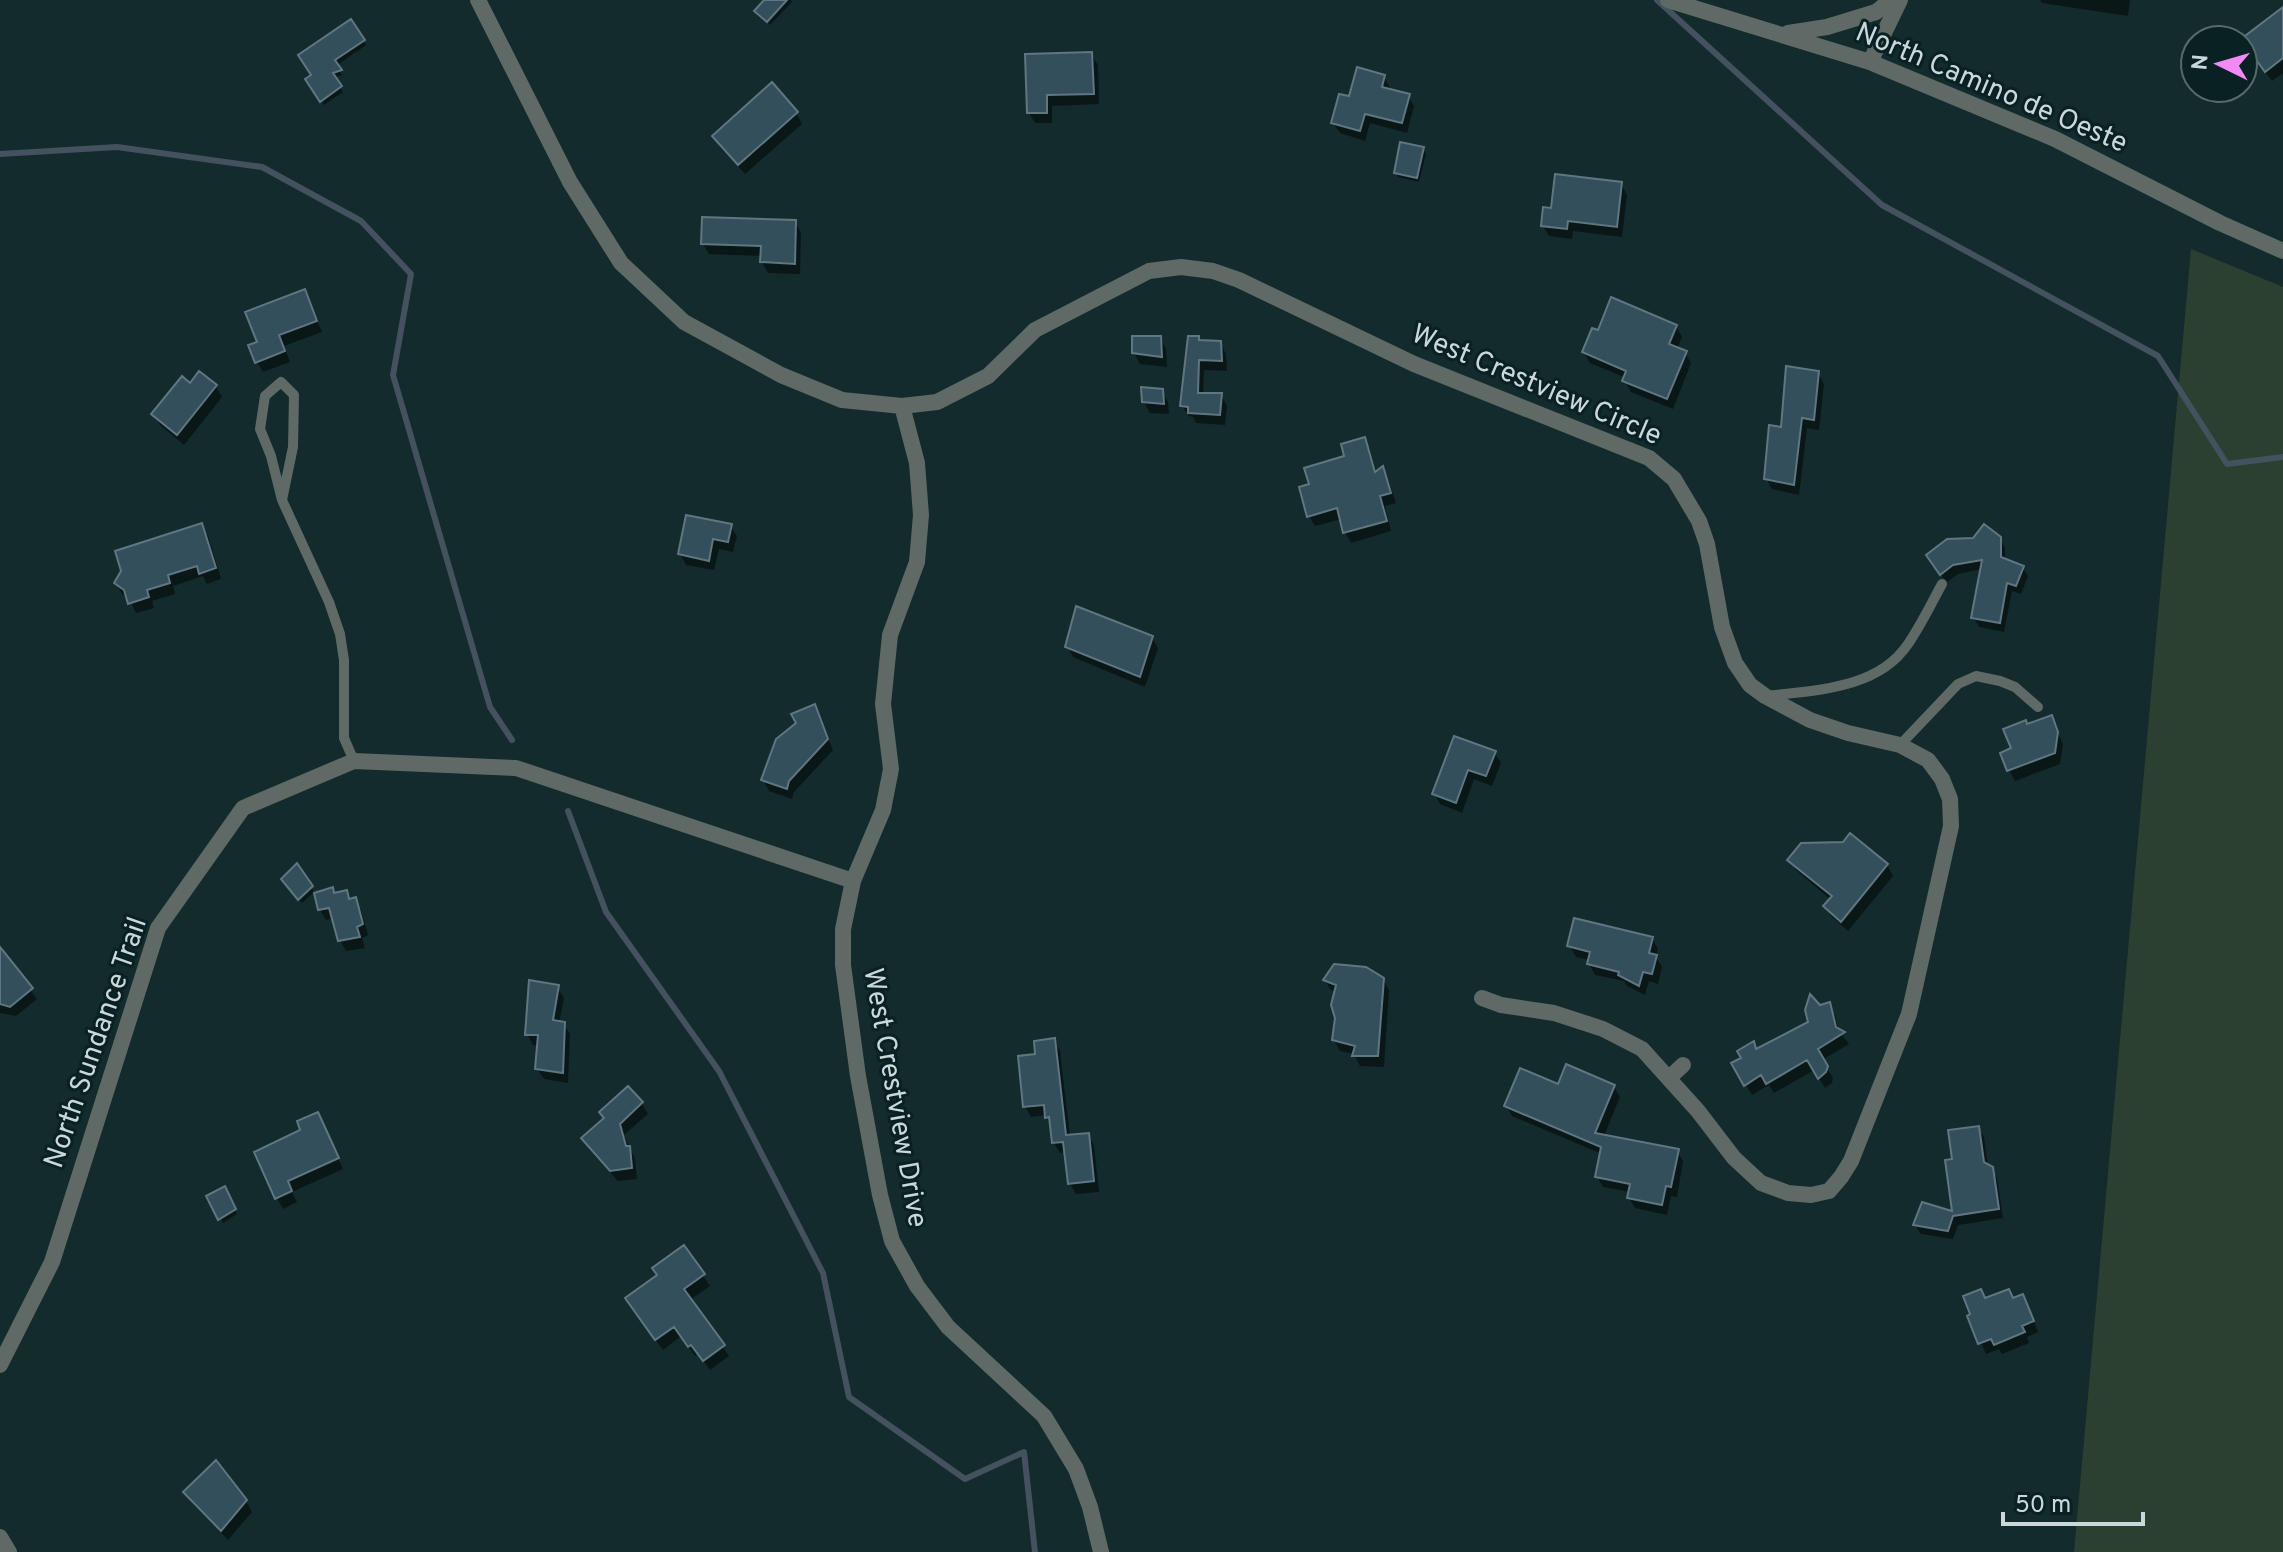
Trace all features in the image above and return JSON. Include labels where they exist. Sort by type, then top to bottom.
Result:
[{"type":"street","name":"West Crestview Circle","points":[[478,0],[570,182],[621,263],[684,322],[781,375],[842,400],[902,406],[937,402],[988,376],[1035,330],[1149,271],[1181,267],[1213,271],[1239,280],[1414,364],[1649,458],[1674,479],[1699,521],[1707,544],[1722,627],[1735,663],[1750,685],[1765,696],[1823,724],[1900,745],[1928,760],[1942,779],[1950,799],[1951,826],[1909,1014],[1856,1148],[1841,1177],[1829,1191],[1811,1195],[1788,1193],[1761,1183],[1734,1158],[1698,1111],[1642,1049],[1603,1029],[1554,1013],[1501,1005],[1482,998]]},
{"type":"street","name":"North Camino de Oeste","points":[[1668,0],[1870,62],[2055,139],[2220,223],[2283,251]]},
{"type":"street","points":[[1780,34],[1805,32],[1849,21],[1876,12],[1891,0]]},
{"type":"street","points":[[1870,62],[1900,0]]},
{"type":"street","name":"West Crestview Drive","points":[[902,406],[917,463],[921,515],[917,562],[890,635],[883,704],[891,769],[883,810],[853,881],[843,929],[843,965],[858,1076],[880,1195],[892,1241],[917,1286],[948,1327],[1044,1416],[1076,1469],[1090,1507],[1101,1552]]},
{"type":"street","name":"North Sundance Trail","points":[[0,1365],[52,1262],[158,928],[243,808],[354,761],[516,768],[853,881]]},
{"type":"street","points":[[1669,1078],[1683,1065]]},
{"type":"street","points":[[0,1537],[9,1552]]},
{"type":"lane","points":[[282,500],[293,447],[294,395],[281,382],[265,396],[260,429],[271,456],[282,500],[329,602],[340,634],[344,660],[344,738],[354,761]]},
{"type":"lane","points":[[1765,696],[1834,688],[1887,665],[1908,645],[1942,584]]},
{"type":"lane","points":[[1900,745],[1958,684],[1976,676],[2015,687],[2038,707]]},
{"type":"green space","points":[[2191,249],[2283,287],[2283,1552],[2074,1552]]},
{"type":"building","points":[[764,0],[787,0],[767,22],[754,11]]},
{"type":"building","points":[[2283,7],[2283,58],[2265,72],[2259,64],[2259,25]]},
{"type":"building","points":[[351,19],[365,40],[335,60],[342,70],[333,73],[342,86],[320,102],[305,79],[311,75],[298,55]]},
{"type":"building","points":[[1092,52],[1094,94],[1047,95],[1047,113],[1027,113],[1025,54]]},
{"type":"building","points":[[1357,67],[1385,75],[1382,87],[1410,94],[1402,123],[1365,114],[1360,131],[1331,123],[1339,94],[1349,96]]},
{"type":"building","points":[[772,82],[798,112],[738,165],[712,136]]},
{"type":"building","points":[[1400,142],[1424,147],[1417,178],[1394,173]]},
{"type":"building","points":[[1555,174],[1622,182],[1617,227],[1568,221],[1567,229],[1541,226],[1543,207],[1551,208]]},
{"type":"building","points":[[702,217],[796,220],[795,264],[760,262],[761,246],[701,244]]},
{"type":"building","points":[[305,289],[317,321],[279,335],[285,351],[255,363],[248,345],[257,342],[245,312]]},
{"type":"building","points":[[1611,297],[1677,325],[1669,344],[1687,351],[1667,399],[1622,381],[1626,371],[1582,352],[1592,328],[1598,330]]},
{"type":"building","points":[[1132,336],[1161,336],[1162,357],[1132,353]]},
{"type":"building","points":[[1188,336],[1221,341],[1222,361],[1199,360],[1198,393],[1222,393],[1220,415],[1188,413],[1188,407],[1180,406]]},
{"type":"building","points":[[1786,366],[1819,371],[1814,420],[1802,418],[1794,485],[1764,479],[1769,425],[1781,427]]},
{"type":"building","points":[[199,371],[217,385],[177,435],[151,414],[182,376],[190,383]]},
{"type":"building","points":[[1141,387],[1163,389],[1164,404],[1142,402]]},
{"type":"building","points":[[1365,437],[1375,472],[1383,466],[1391,493],[1380,496],[1387,521],[1343,533],[1337,508],[1307,517],[1299,487],[1309,484],[1304,468],[1344,456],[1341,444]]},
{"type":"building","points":[[686,515],[732,524],[728,542],[713,539],[709,561],[678,554]]},
{"type":"building","points":[[202,523],[216,568],[199,574],[197,566],[168,575],[170,583],[147,590],[149,597],[128,604],[124,590],[114,583],[121,571],[115,551]]},
{"type":"building","points":[[1984,524],[2001,537],[2001,557],[2024,566],[2016,586],[2007,583],[2000,623],[1971,618],[1982,560],[1953,565],[1940,575],[1926,555],[1947,539],[1973,538]]},
{"type":"building","points":[[1076,606],[1153,636],[1140,677],[1065,647]]},
{"type":"building","points":[[815,704],[828,739],[789,781],[787,789],[761,780],[776,739],[796,723],[791,714]]},
{"type":"building","points":[[2052,715],[2058,732],[2055,753],[2007,771],[2000,753],[2011,748],[2003,729]]},
{"type":"building","points":[[1454,736],[1496,751],[1486,776],[1468,770],[1456,803],[1432,794]]},
{"type":"building","points":[[1850,833],[1888,864],[1841,922],[1823,906],[1832,896],[1787,860],[1801,843],[1843,842]]},
{"type":"building","points":[[297,863],[313,886],[298,900],[281,879]]},
{"type":"building","points":[[333,887],[334,893],[347,890],[349,899],[356,897],[363,924],[357,927],[360,937],[338,941],[329,908],[318,910],[314,893]]},
{"type":"building","points":[[1574,918],[1653,937],[1649,953],[1657,955],[1652,974],[1643,972],[1639,986],[1618,975],[1619,972],[1587,964],[1590,952],[1567,946]]},
{"type":"building","points":[[0,947],[33,988],[10,1007],[0,1004]]},
{"type":"building","points":[[1334,964],[1366,967],[1384,978],[1378,1056],[1352,1056],[1355,1046],[1332,1040],[1335,1018],[1331,1005],[1336,985],[1323,980]]},
{"type":"building","points":[[529,980],[559,985],[553,1020],[565,1022],[563,1073],[535,1069],[538,1035],[525,1035]]},
{"type":"building","points":[[1810,994],[1820,1005],[1830,1002],[1836,1027],[1845,1032],[1818,1049],[1828,1066],[1826,1072],[1818,1079],[1807,1060],[1766,1084],[1761,1075],[1744,1086],[1731,1063],[1741,1058],[1737,1051],[1754,1041],[1756,1049],[1808,1022],[1805,1010]]},
{"type":"building","points":[[1055,1038],[1066,1135],[1089,1133],[1094,1181],[1068,1184],[1063,1142],[1052,1143],[1049,1117],[1045,1118],[1044,1105],[1023,1107],[1018,1056],[1035,1054],[1034,1041]]},
{"type":"building","points":[[1566,1064],[1615,1085],[1595,1133],[1679,1149],[1671,1187],[1666,1186],[1662,1205],[1627,1198],[1630,1184],[1595,1177],[1601,1147],[1504,1106],[1520,1068],[1558,1084]]},
{"type":"building","points":[[628,1086],[643,1102],[620,1124],[626,1146],[630,1146],[632,1168],[610,1171],[581,1138],[604,1118],[599,1112]]},
{"type":"building","points":[[318,1112],[339,1158],[288,1181],[292,1191],[275,1199],[254,1152],[300,1130],[297,1121]]},
{"type":"building","points":[[1979,1126],[1984,1162],[1993,1167],[1999,1209],[1953,1216],[1948,1231],[1913,1225],[1922,1202],[1952,1211],[1945,1160],[1952,1159],[1948,1130]]},
{"type":"building","points":[[225,1186],[236,1209],[218,1220],[206,1196]]},
{"type":"building","points":[[684,1245],[705,1274],[684,1289],[725,1345],[703,1361],[674,1327],[655,1340],[625,1298],[657,1275],[652,1268]]},
{"type":"building","points":[[1981,1289],[1985,1298],[2009,1289],[2013,1298],[2023,1294],[2034,1321],[2022,1326],[2025,1332],[1994,1345],[1991,1339],[1978,1344],[1963,1296]]},
{"type":"building","points":[[216,1460],[247,1500],[221,1531],[183,1492]]},
{"type":"waterway","points":[[1657,0],[1882,205],[2158,356],[2227,464],[2283,457]]},
{"type":"waterway","points":[[0,154],[117,147],[262,167],[361,221],[411,274],[393,375],[490,707],[512,740]]},
{"type":"waterway","points":[[568,811],[606,912],[719,1071],[823,1273],[849,1397],[965,1479],[1024,1452],[1035,1552]]}]
